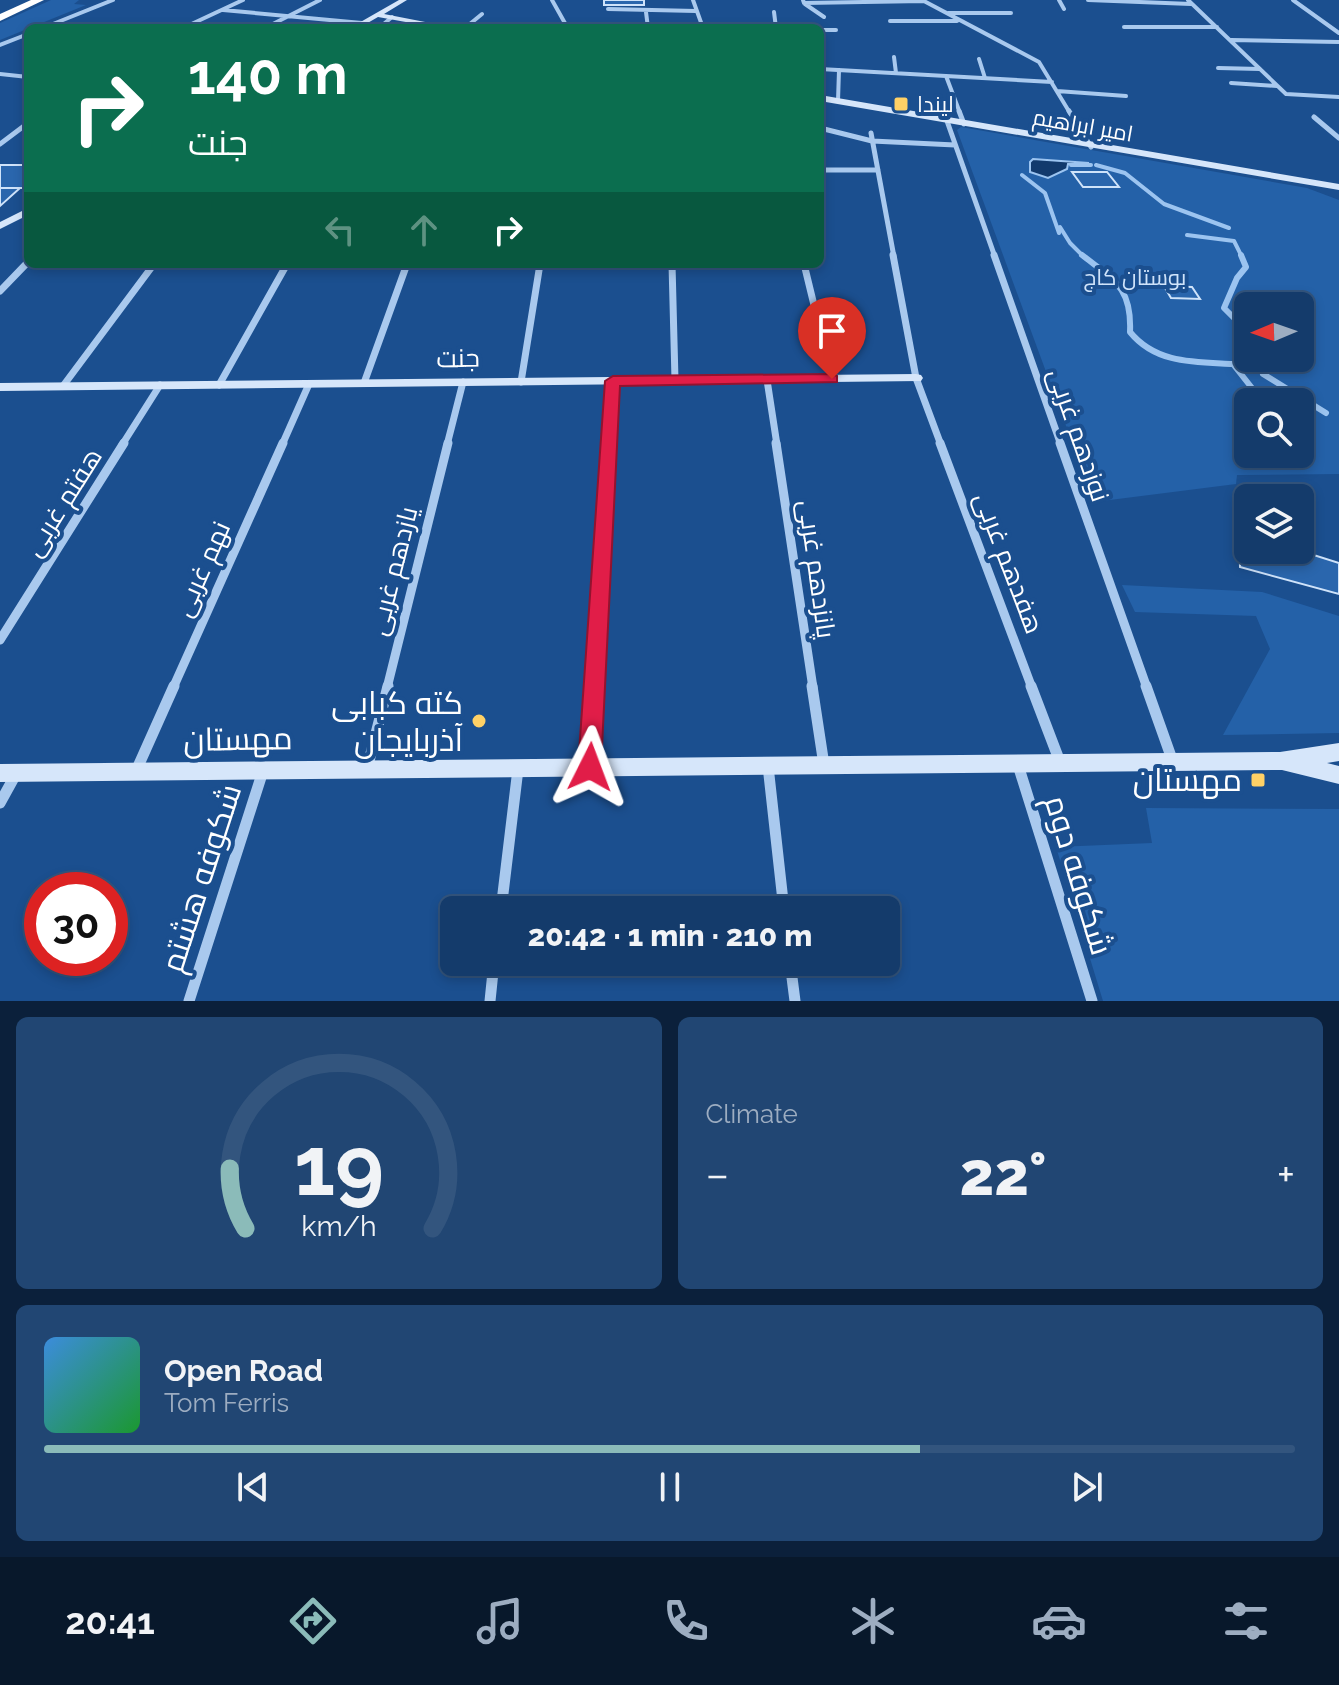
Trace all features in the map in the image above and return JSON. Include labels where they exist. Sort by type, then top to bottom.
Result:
[{"type":"highway","points":[[0,18],[39,0]]},
{"type":"street","points":[[53,24],[113,0]]},
{"type":"street","points":[[192,24],[243,0]]},
{"type":"street","points":[[273,24],[320,0]]},
{"type":"street","points":[[223,10],[362,23],[404,0]]},
{"type":"street","points":[[552,0],[565,24]]},
{"type":"street","points":[[693,0],[701,24]]},
{"type":"street","points":[[1059,0],[1064,9]]},
{"type":"street","points":[[1088,0],[1190,2],[1290,96],[1339,97]]},
{"type":"street","points":[[1293,0],[1339,33]]},
{"type":"street","points":[[804,2],[923,1],[1033,57],[1052,82],[1091,147]]},
{"type":"street","points":[[804,2],[824,17]]},
{"type":"street","points":[[608,9],[696,11]]},
{"type":"street","points":[[646,12],[648,24]]},
{"type":"street","points":[[774,12],[776,24]]},
{"type":"street","points":[[943,13],[1011,13]]},
{"type":"street","points":[[470,24],[482,14]]},
{"type":"street","points":[[378,15],[430,24]]},
{"type":"street","points":[[384,24],[392,17]]},
{"type":"street","points":[[1154,17],[1166,27]]},
{"type":"street","points":[[890,21],[960,21]]},
{"type":"street","points":[[1124,27],[1217,27]]},
{"type":"street","points":[[824,30],[836,30]]},
{"type":"street","points":[[0,45],[24,36]]},
{"type":"street","points":[[1230,40],[1339,42]]},
{"type":"street","points":[[894,57],[896,73]]},
{"type":"street","points":[[979,59],[985,78]]},
{"type":"street","points":[[1218,68],[1260,69]]},
{"type":"street","points":[[824,69],[1052,82]]},
{"type":"street","points":[[838,101],[839,70]]},
{"type":"street","points":[[0,74],[24,77]]},
{"type":"street","points":[[946,76],[964,124]]},
{"type":"street","points":[[1231,83],[1277,86]]},
{"type":"street","points":[[1057,91],[1126,96]]},
{"type":"street","name":"امیر ابراهیم","points":[[824,99],[1091,147],[1339,187]]},
{"type":"street","points":[[1314,117],[1339,138]]},
{"type":"street","name":"نوزدهم غربی","points":[[947,121],[1173,762]]},
{"type":"street","points":[[0,144],[24,126]]},
{"type":"street","points":[[824,129],[955,145]]},
{"type":"street","name":"هفدهم غربی","points":[[872,137],[916,378],[1061,763]]},
{"type":"street","points":[[824,170],[878,170]]},
{"type":"street","points":[[0,226],[24,213]]},
{"type":"street","points":[[0,291],[24,266]]},
{"type":"street","points":[[63,386],[151,268]]},
{"type":"street","points":[[219,385],[285,268]]},
{"type":"street","points":[[364,383],[406,268]]},
{"type":"street","points":[[521,382],[539,268]]},
{"type":"street","points":[[672,268],[675,380]]},
{"type":"street","points":[[805,268],[832,379]]},
{"type":"street","name":"جنت","points":[[0,387],[916,378]]},
{"type":"street","name":"پانزدهم غربی","points":[[767,380],[824,765]]},
{"type":"street","points":[[590,767],[613,381]]},
{"type":"street","name":"یازدهم غربی","points":[[367,769],[463,382]]},
{"type":"street","name":"نهم غربی","points":[[136,772],[309,384]]},
{"type":"street","name":"هفتم غربی","points":[[0,640],[160,385]]},
{"type":"street","name":"مهستان","points":[[8,773],[1280,761],[1339,752]]},
{"type":"street","points":[[1280,761],[1339,775]]},
{"type":"street","name":"شکوفه دوم","points":[[1017,764],[1092,1001]]},
{"type":"street","points":[[768,766],[782,896]]},
{"type":"street","points":[[503,896],[518,768]]},
{"type":"street","name":"شکوفه هشتم","points":[[189,1001],[263,770]]},
{"type":"street","points":[[0,803],[8,773]]},
{"type":"street","points":[[490,1001],[493,976]]},
{"type":"street","points":[[792,976],[795,1001]]},
{"type":"green space","points":[[51,0],[79,0],[74,4],[86,5],[39,24],[24,24],[24,30],[0,40],[0,23]]},
{"type":"green space","name":"بوستان کاج","points":[[961,127],[1307,188],[1339,200],[1339,474],[1237,475],[1236,484],[1094,502],[957,130]]},
{"type":"green space","points":[[1122,585],[1262,592],[1339,616],[1339,733],[1223,735],[1270,649],[1256,616],[1135,612]]},
{"type":"green space","points":[[1146,808],[1339,809],[1339,1001],[1103,1001],[1056,847],[1152,843]]},
{"type":"shaded area","points":[[1033,159],[1089,163],[1068,164],[1067,169],[1048,178],[1030,172]]},
{"type":"building","points":[[604,0],[644,0],[644,5],[604,5]]},
{"type":"building","points":[[0,165],[24,165],[24,188],[0,188]]},
{"type":"building","points":[[1072,172],[1107,172],[1119,187],[1083,187]]},
{"type":"building","points":[[0,188],[20,188],[0,206]]},
{"type":"building","points":[[1164,286],[1192,287],[1200,299],[1171,298]]},
{"type":"building","points":[[1314,555],[1339,563],[1339,594],[1240,567],[1240,564],[1314,564]]},
{"type":"waterway","points":[[1071,165],[1091,165]]},
{"type":"waterway","points":[[1096,165],[1125,173],[1164,204],[1229,228]]},
{"type":"waterway","points":[[1022,175],[1045,193],[1059,233]]},
{"type":"waterway","points":[[1060,227],[1082,255]]},
{"type":"waterway","points":[[1187,235],[1234,241],[1241,255]]},
{"type":"waterway","points":[[1082,255],[1119,286],[1128,304],[1130,332],[1140,342],[1164,356],[1233,364],[1252,388]]},
{"type":"waterway","points":[[1234,318],[1224,308],[1237,278],[1246,267],[1241,255]]},
{"type":"waterway","points":[[1264,372],[1326,413]]},
{"type":"place","name":"لیندا","points":[[901,104]]},
{"type":"place","name":"کته کبابی آذربایجان","points":[[479,721]]},
{"type":"place","name":"مهستان","points":[[1258,780]]},
{"type":"route","points":[[590,767],[613,381],[832,379]]}]
